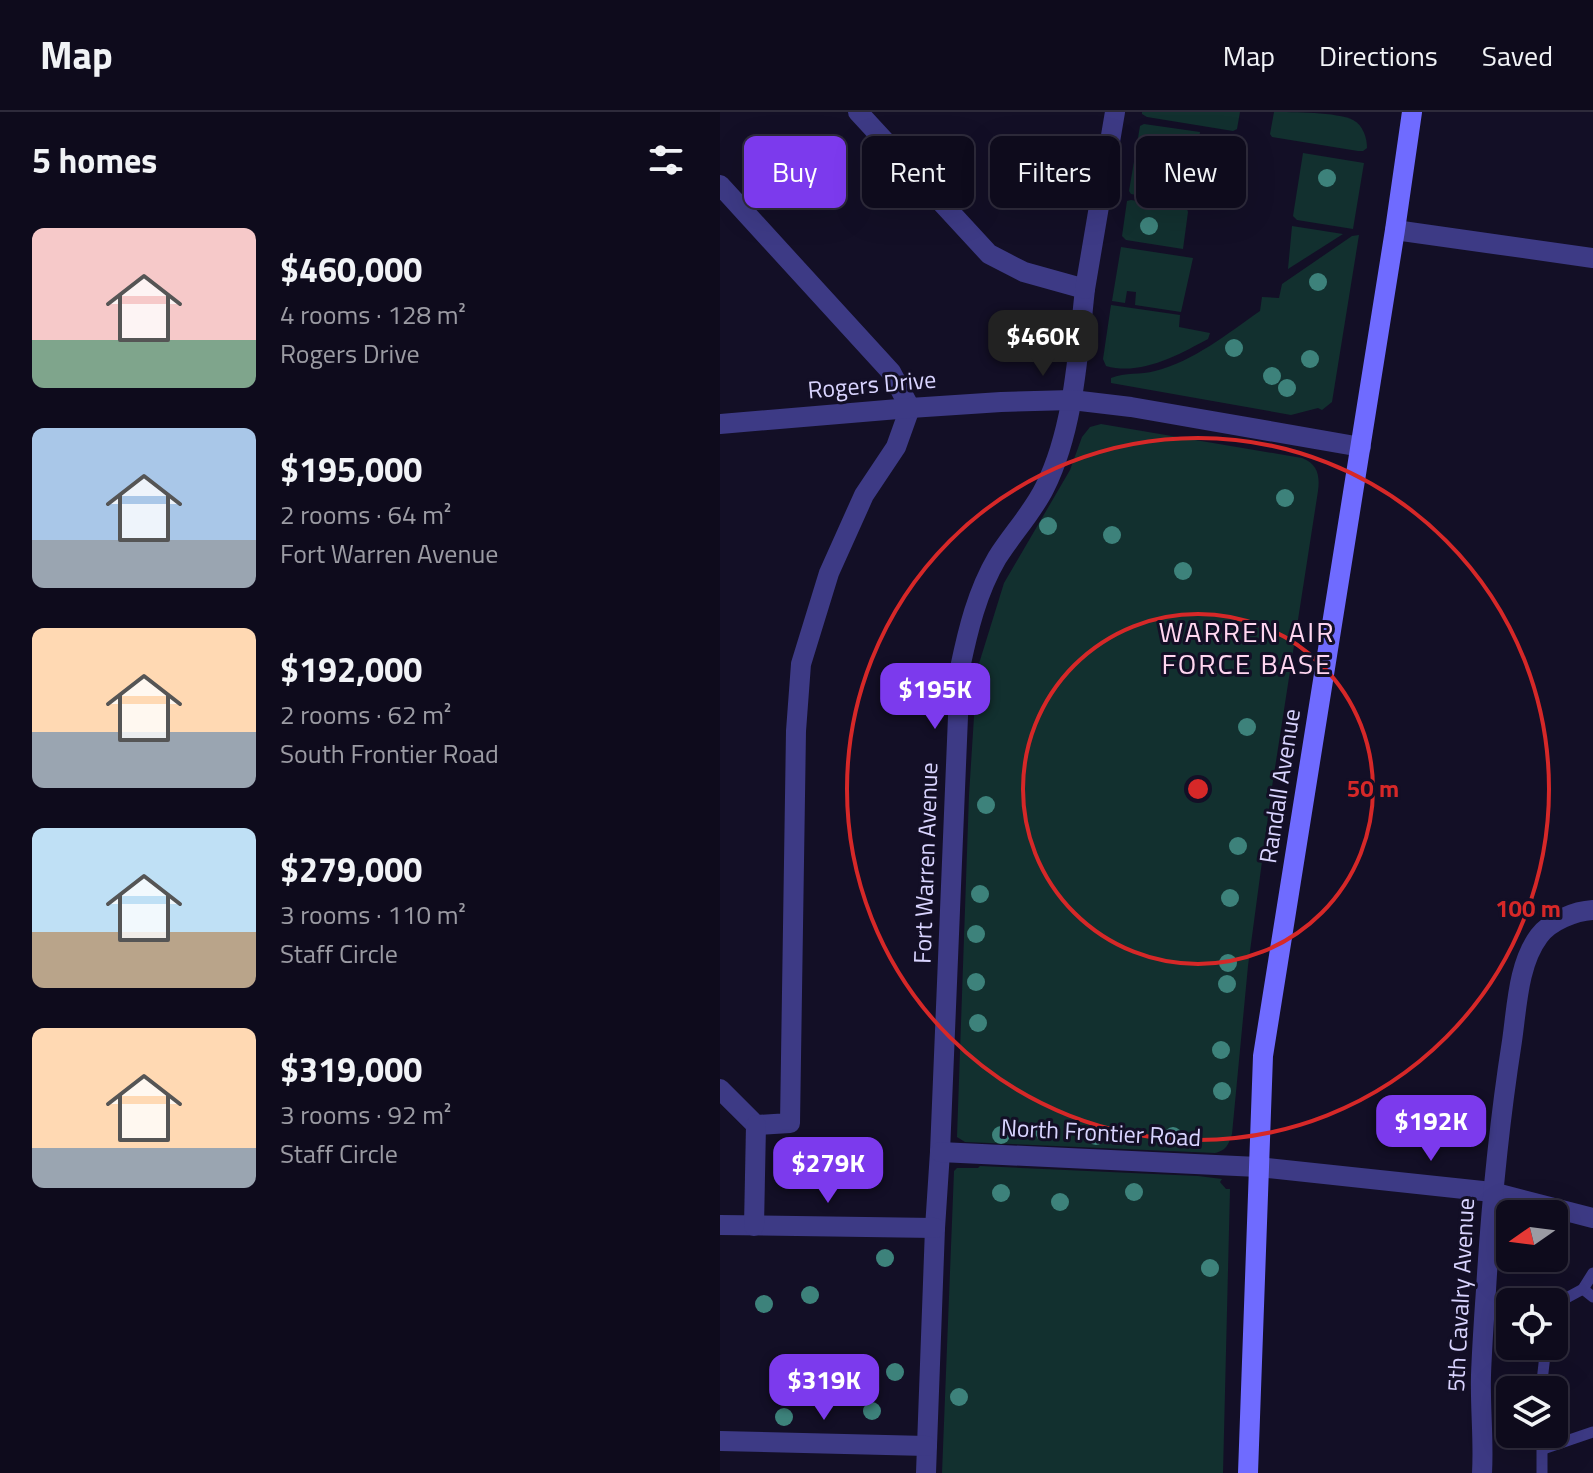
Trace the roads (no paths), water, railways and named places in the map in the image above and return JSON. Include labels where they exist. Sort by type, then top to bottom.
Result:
[{"type":"street","points":[[858,112],[989,254],[1024,272],[1085,289]]},
{"type":"street","name":"Fort Warren Avenue","points":[[926,1473],[960,668],[971,616],[996,560],[1045,488],[1058,455],[1072,400],[1085,289],[1115,112]]},
{"type":"street","name":"Randall Avenue","points":[[1248,1473],[1263,1056],[1412,112]]},
{"type":"street","points":[[720,185],[891,372],[910,408],[896,447],[864,495],[829,573],[801,664],[796,731],[790,1123],[756,1125]]},
{"type":"street","points":[[1395,230],[1593,258]]},
{"type":"street","name":"Rogers Drive","points":[[720,424],[910,408],[1072,400],[1131,407],[1361,447]]},
{"type":"street","name":"5th Cavalry Avenue","points":[[1482,1473],[1481,1376],[1492,1192],[1518,999],[1526,960],[1541,934],[1560,920],[1582,910],[1593,910]]},
{"type":"street","points":[[720,1089],[756,1125],[754,1226]]},
{"type":"street","name":"North Frontier Road","points":[[940,1152],[1258,1167],[1492,1192],[1593,1218]]},
{"type":"street","points":[[720,1225],[935,1228]]},
{"type":"street","points":[[720,1441],[927,1446]]},
{"type":"lane","points":[[1568,1299],[1588,1293],[1593,1273]]},
{"type":"lane","points":[[1542,1473],[1543,1449],[1593,1431]]},
{"type":"district","name":"WARREN AIR FORCE BASE","points":[[1247,648]]}]
